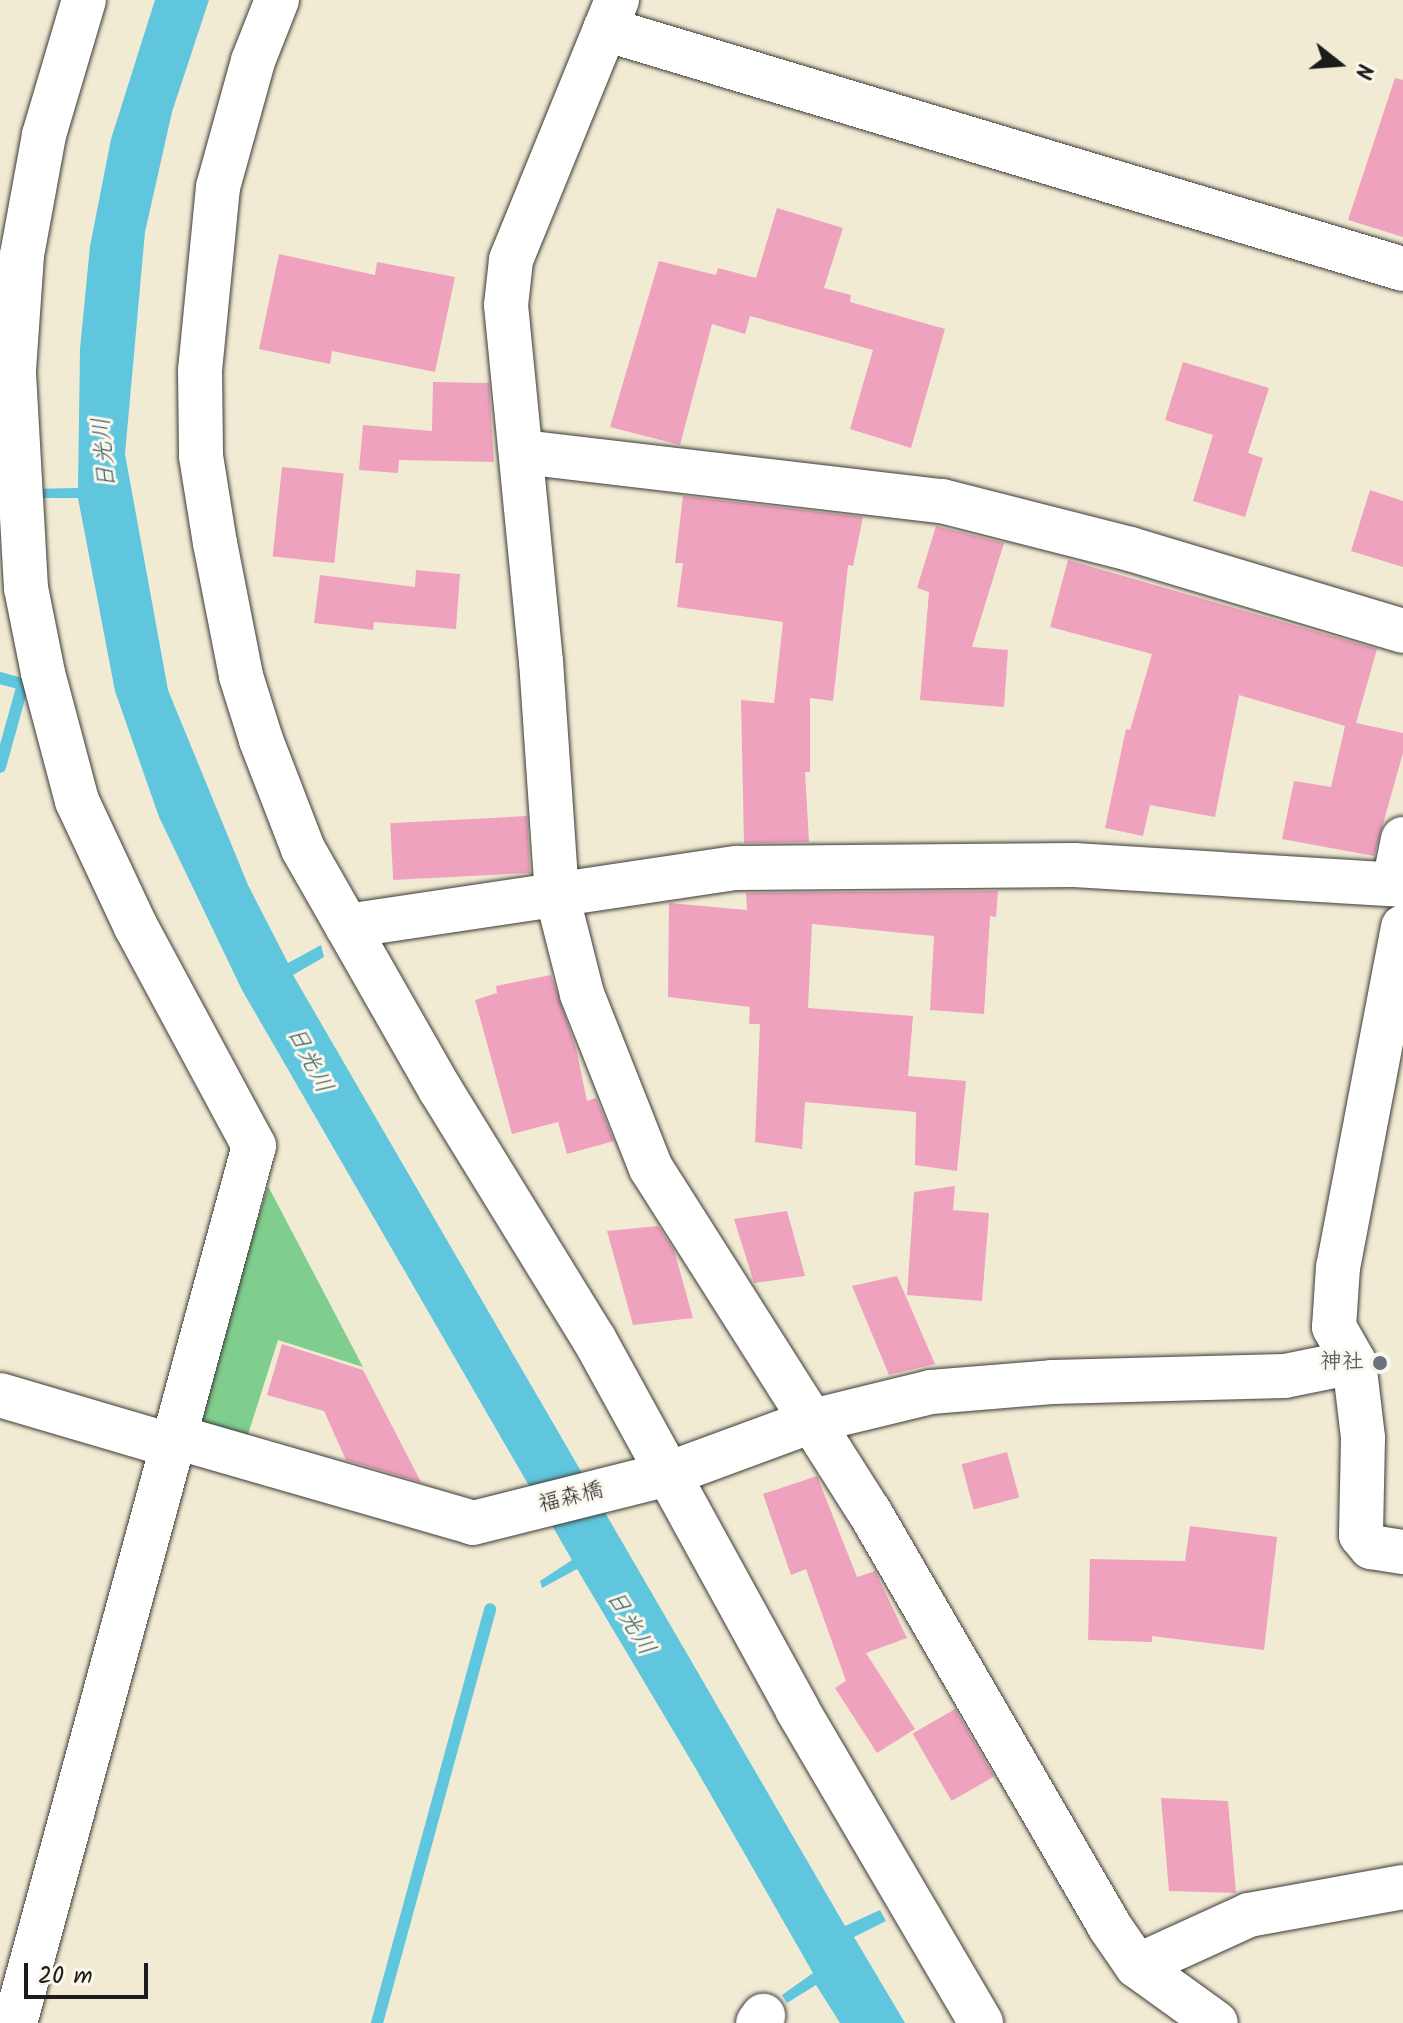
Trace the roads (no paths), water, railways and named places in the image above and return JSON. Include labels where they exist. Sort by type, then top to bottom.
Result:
[{"type":"street","points":[[15,2023],[254,1146],[136,927],[77,801],[43,673],[10,512],[14,370],[22,255],[44,135],[84,0]]},
{"type":"street","points":[[277,0],[245,86],[218,187],[200,371],[201,456],[241,676],[303,849],[440,1089],[594,1339],[797,1709],[981,2023]]},
{"type":"street","points":[[1216,2023],[1137,1966],[812,1421],[651,1168],[582,994],[557,895],[522,452],[506,305],[511,260],[611,15],[1403,269]]},
{"type":"street","points":[[522,452],[942,501],[1130,549],[1403,631]]},
{"type":"street","points":[[347,926],[737,868],[1074,865],[1398,884],[1403,839]]},
{"type":"street","points":[[1403,927],[1338,1267],[1334,1327],[1354,1362],[1363,1438],[1361,1535],[1371,1547],[1403,1552]]},
{"type":"street","name":"福森橋","points":[[175,1442],[473,1523],[668,1474],[812,1421],[931,1392],[1052,1382],[1285,1376],[1354,1362]]},
{"type":"street","points":[[0,1395],[175,1442]]},
{"type":"street","points":[[1137,1966],[1249,1915],[1403,1887]]},
{"type":"water","name":"日光川","points":[[155,0],[209,0],[172,112],[145,232],[125,454],[168,690],[248,885],[288,963],[321,945],[324,957],[293,975],[845,1926],[880,1910],[886,1921],[854,1937],[905,2023],[840,2023],[816,1985],[787,2003],[782,1995],[813,1973],[696,1769],[577,1569],[542,1588],[540,1581],[572,1560],[242,990],[159,817],[115,691],[78,498],[29,498],[28,489],[78,488],[80,349],[90,246],[111,139]]},
{"type":"waterway","points":[[0,678],[23,684],[0,767]]},
{"type":"waterway","points":[[377,2023],[490,1609]]},
{"type":"place","name":"神社","points":[[1380,1363]]}]
